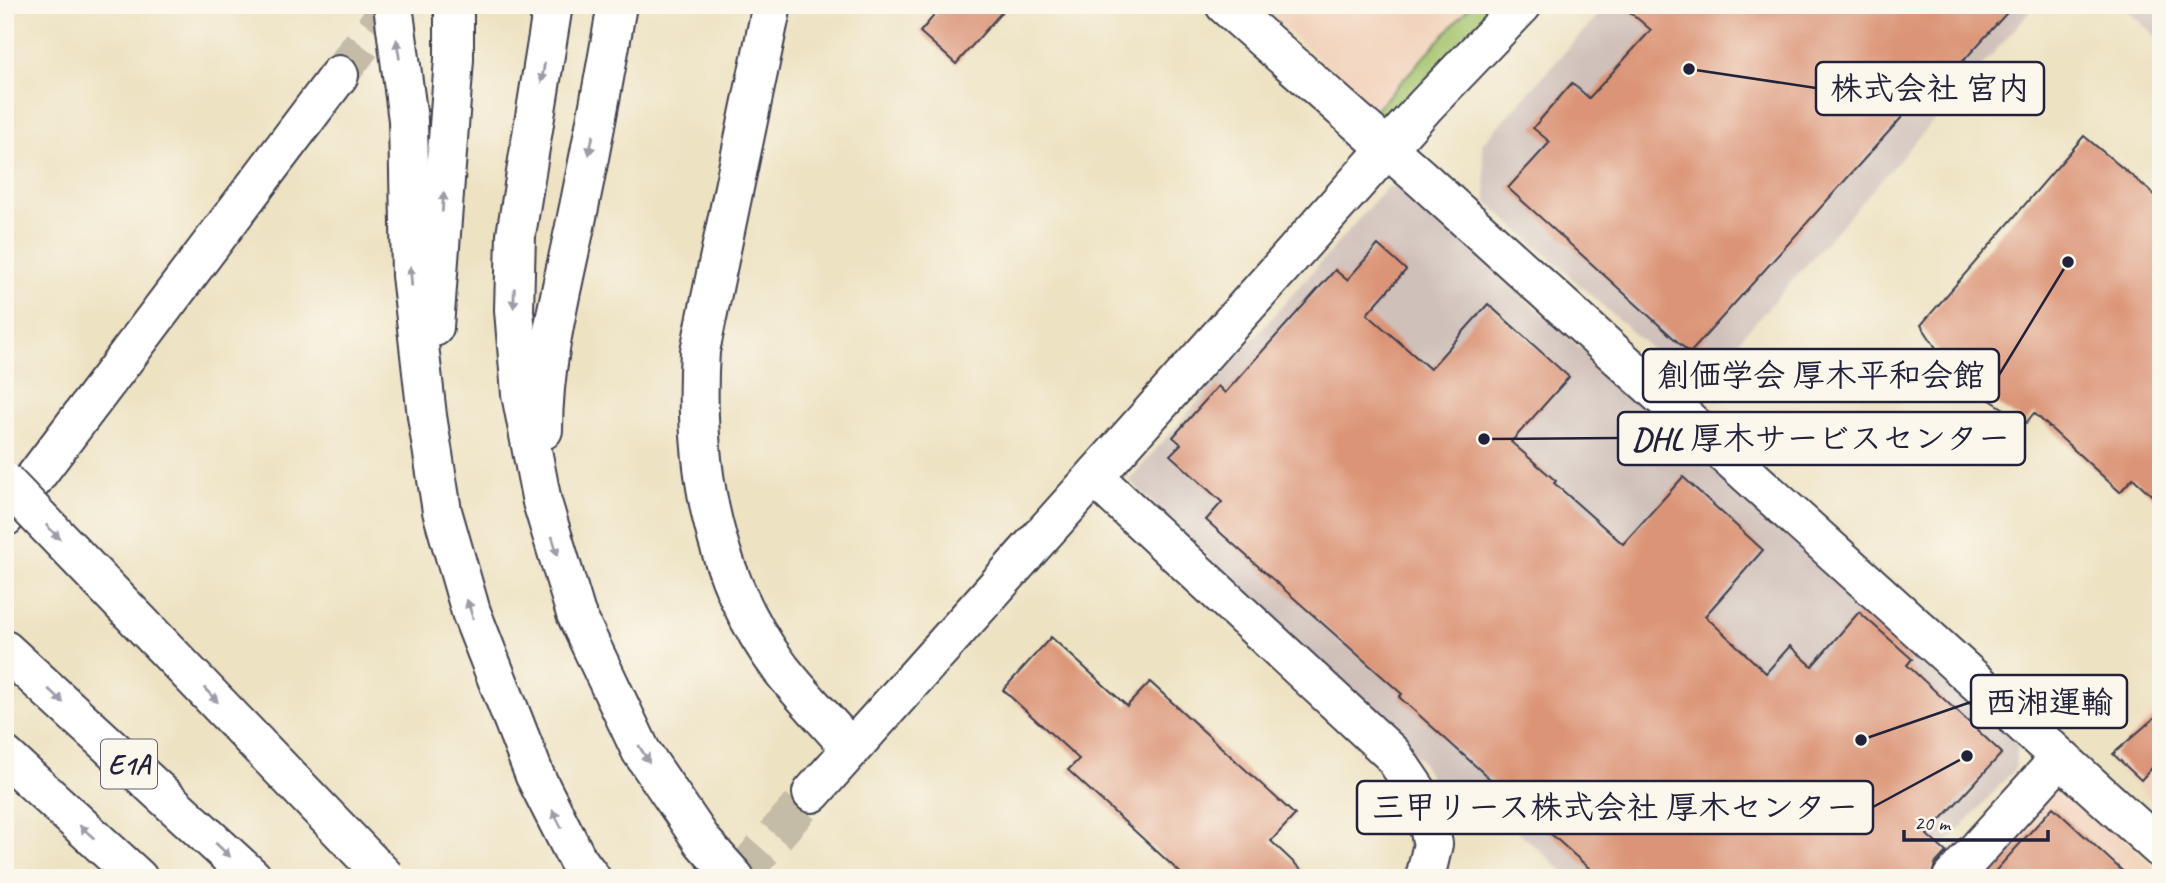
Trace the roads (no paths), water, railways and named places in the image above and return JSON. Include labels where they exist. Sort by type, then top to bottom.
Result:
[{"type":"main road","points":[[393,5],[408,120],[411,275],[427,416],[442,511],[471,612],[535,776],[577,859],[591,878]]},
{"type":"main road","points":[[427,416],[454,59],[454,5]]},
{"type":"main road","points":[[553,5],[516,235],[514,310],[521,394],[542,502],[576,614],[641,751],[704,842],[735,878]]},
{"type":"main road","points":[[542,502],[543,407],[555,317],[575,229],[617,5]]},
{"type":"main road","points":[[772,5],[700,351],[700,447],[707,498],[723,561],[747,615],[781,668],[851,749]]},
{"type":"main road","points":[[1225,5],[1387,148],[2059,759],[2157,838]]},
{"type":"main road","points":[[812,793],[1387,148],[1522,5]]},
{"type":"main road","points":[[5,517],[339,75]]},
{"type":"main road","points":[[1095,478],[1392,754],[1422,799],[1433,844],[1425,878]]},
{"type":"main road","points":[[5,482],[386,878]]},
{"type":"main road","name":"E1A","points":[[5,650],[253,878]]},
{"type":"main road","name":"E1A","points":[[5,757],[138,878]]},
{"type":"main road","points":[[1952,878],[2059,759]]},
{"type":"tunnel","points":[[339,75],[392,5]]},
{"type":"tunnel","points":[[738,878],[812,793]]},
{"type":"place","name":"株式会社 宮内","points":[[1689,69]]},
{"type":"place","name":"創価学会 厚木平和会館","points":[[2068,262]]},
{"type":"place","name":"DHL 厚木サービスセンター","points":[[1484,439]]},
{"type":"place","name":"西湘運輸","points":[[1861,740]]},
{"type":"place","name":"三甲リース株式会社 厚木センター","points":[[1967,756]]}]
